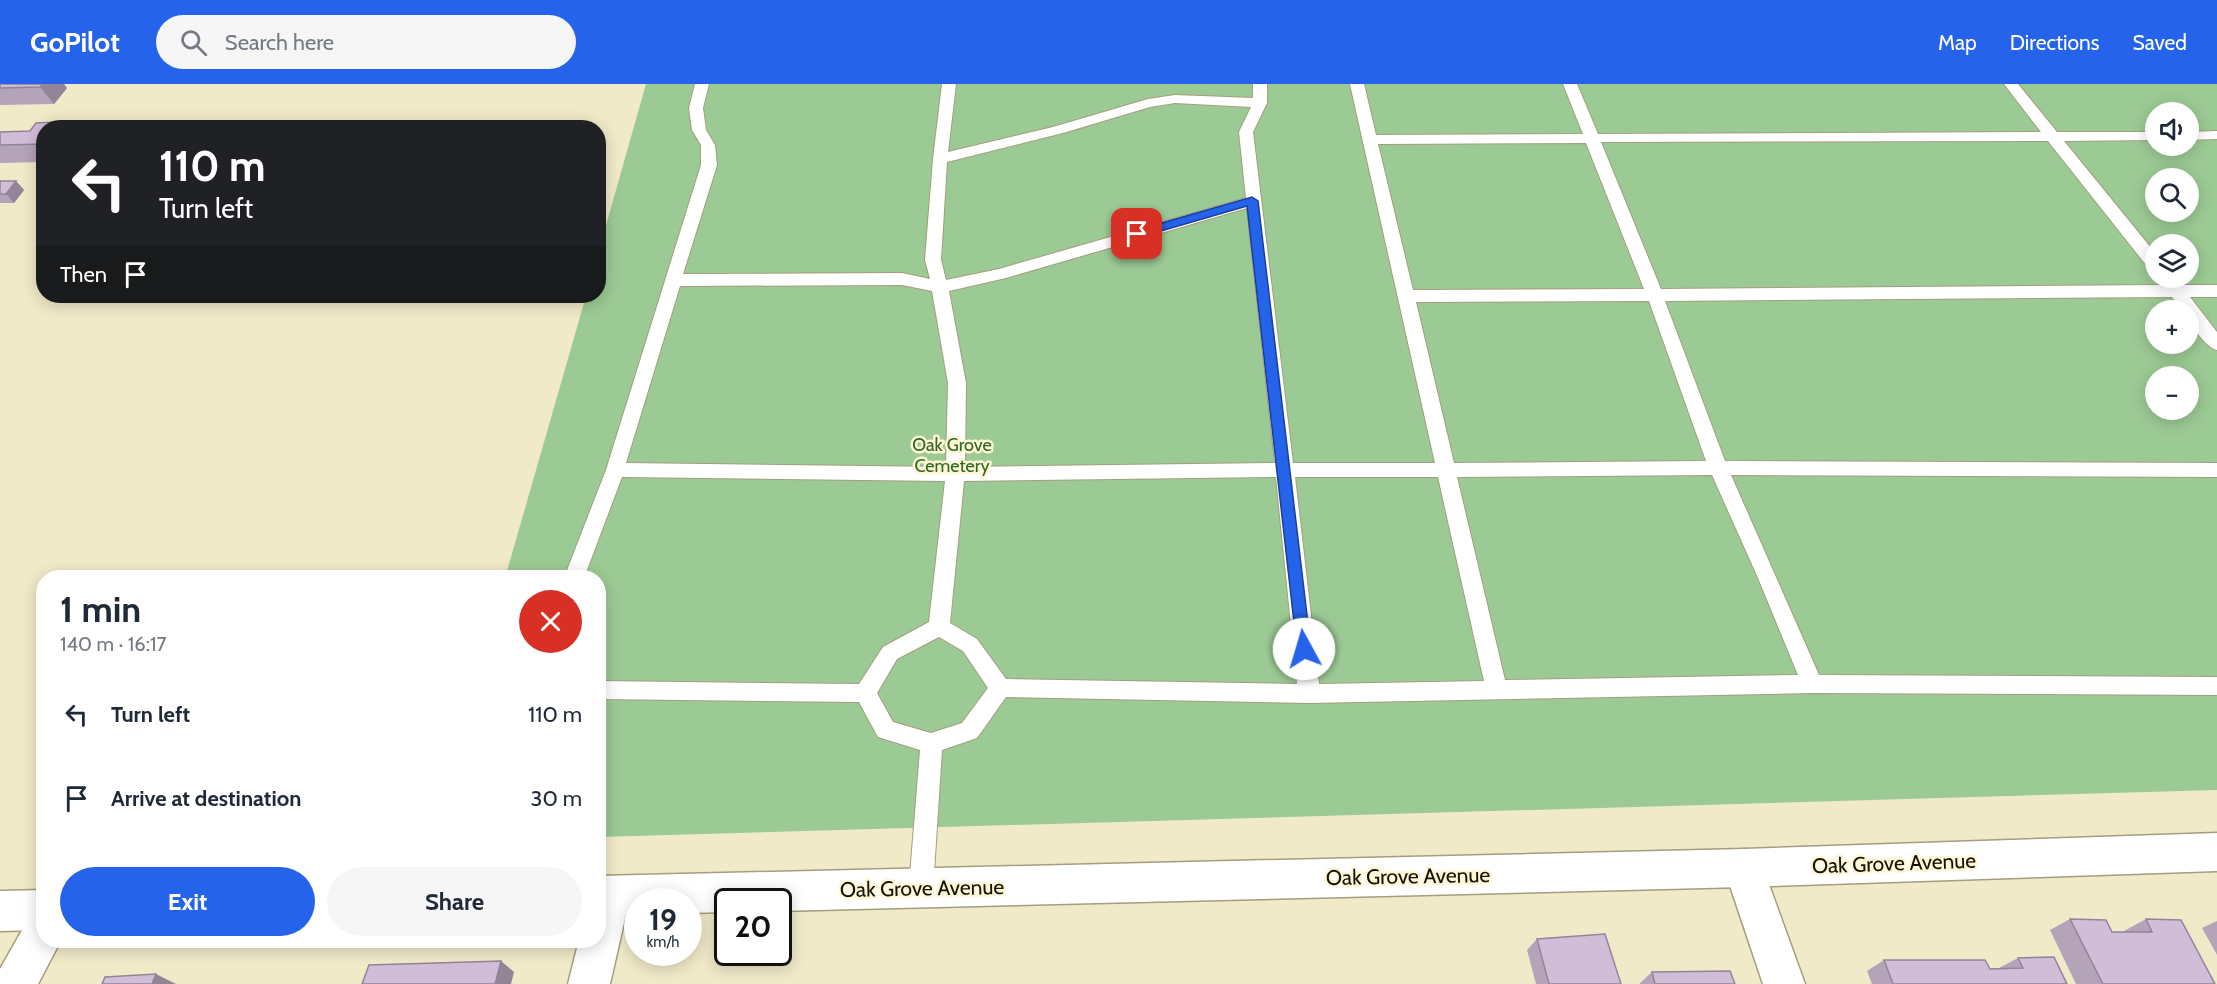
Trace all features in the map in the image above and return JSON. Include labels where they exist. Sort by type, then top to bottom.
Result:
[{"type":"street","name":"Oak Grove Avenue","points":[[606,896],[1744,868],[2217,852]]},
{"type":"street","points":[[1744,868],[1784,984]]},
{"type":"street","points":[[0,911],[36,910]]},
{"type":"street","points":[[15,984],[36,946]]},
{"type":"street","points":[[589,984],[595,948]]},
{"type":"lane","points":[[577,570],[615,470],[709,165],[708,145],[699,130],[696,108],[702,84]]},
{"type":"lane","points":[[939,627],[955,474],[957,383],[933,260],[940,159],[949,84]]},
{"type":"lane","points":[[1260,84],[1260,103],[1246,132],[1309,694]]},
{"type":"lane","points":[[1357,84],[1497,690]]},
{"type":"lane","points":[[1570,84],[1655,295],[1718,468],[1768,578],[1812,684]]},
{"type":"lane","points":[[2011,84],[2145,252]]},
{"type":"lane","points":[[940,159],[1058,130],[1148,104],[1175,99],[1260,103]]},
{"type":"lane","points":[[2199,136],[2217,135]]},
{"type":"lane","points":[[1369,140],[2145,136]]},
{"type":"lane","points":[[673,280],[902,279],[940,287],[1000,274],[1252,201]]},
{"type":"lane","points":[[1405,296],[1655,295],[2145,285]]},
{"type":"lane","points":[[2174,288],[2217,344]]},
{"type":"lane","points":[[2197,288],[2217,291]]},
{"type":"lane","points":[[615,470],[955,474],[1718,468],[2217,470]]},
{"type":"lane","points":[[939,627],[970,645],[1000,688]]},
{"type":"lane","points":[[865,693],[890,653],[939,627]]},
{"type":"lane","points":[[1000,688],[1309,694],[1812,684],[2217,686]]},
{"type":"lane","points":[[865,693],[886,730],[931,743],[969,731],[1000,688]]},
{"type":"lane","points":[[606,690],[865,693]]},
{"type":"lane","points":[[921,888],[931,743]]},
{"type":"green space","name":"Oak Grove Cemetery","points":[[646,84],[2217,84],[2217,790],[606,837],[606,570],[507,570],[584,303],[606,303],[606,225]]},
{"type":"building","points":[[0,84],[43,84],[40,87],[0,88]]},
{"type":"building","points":[[36,123],[36,144],[0,145],[0,132],[30,131]]},
{"type":"building","points":[[0,181],[16,181],[6,194],[0,194]]},
{"type":"building","points":[[2070,919],[2106,920],[2112,932],[2152,932],[2146,919],[2181,920],[2215,984],[2103,984]]},
{"type":"building","points":[[1605,934],[1621,984],[1549,984],[1537,939]]},
{"type":"building","points":[[2054,957],[2067,984],[1893,984],[1884,960],[1985,960],[1990,969],[2023,968],[2018,958]]},
{"type":"building","points":[[501,961],[495,984],[362,984],[369,965]]},
{"type":"building","points":[[1730,971],[1735,984],[1655,984],[1652,972]]},
{"type":"building","points":[[156,974],[152,984],[102,984],[105,977]]},
{"type":"route","points":[[1137,234],[1252,201],[1304,649]]}]
